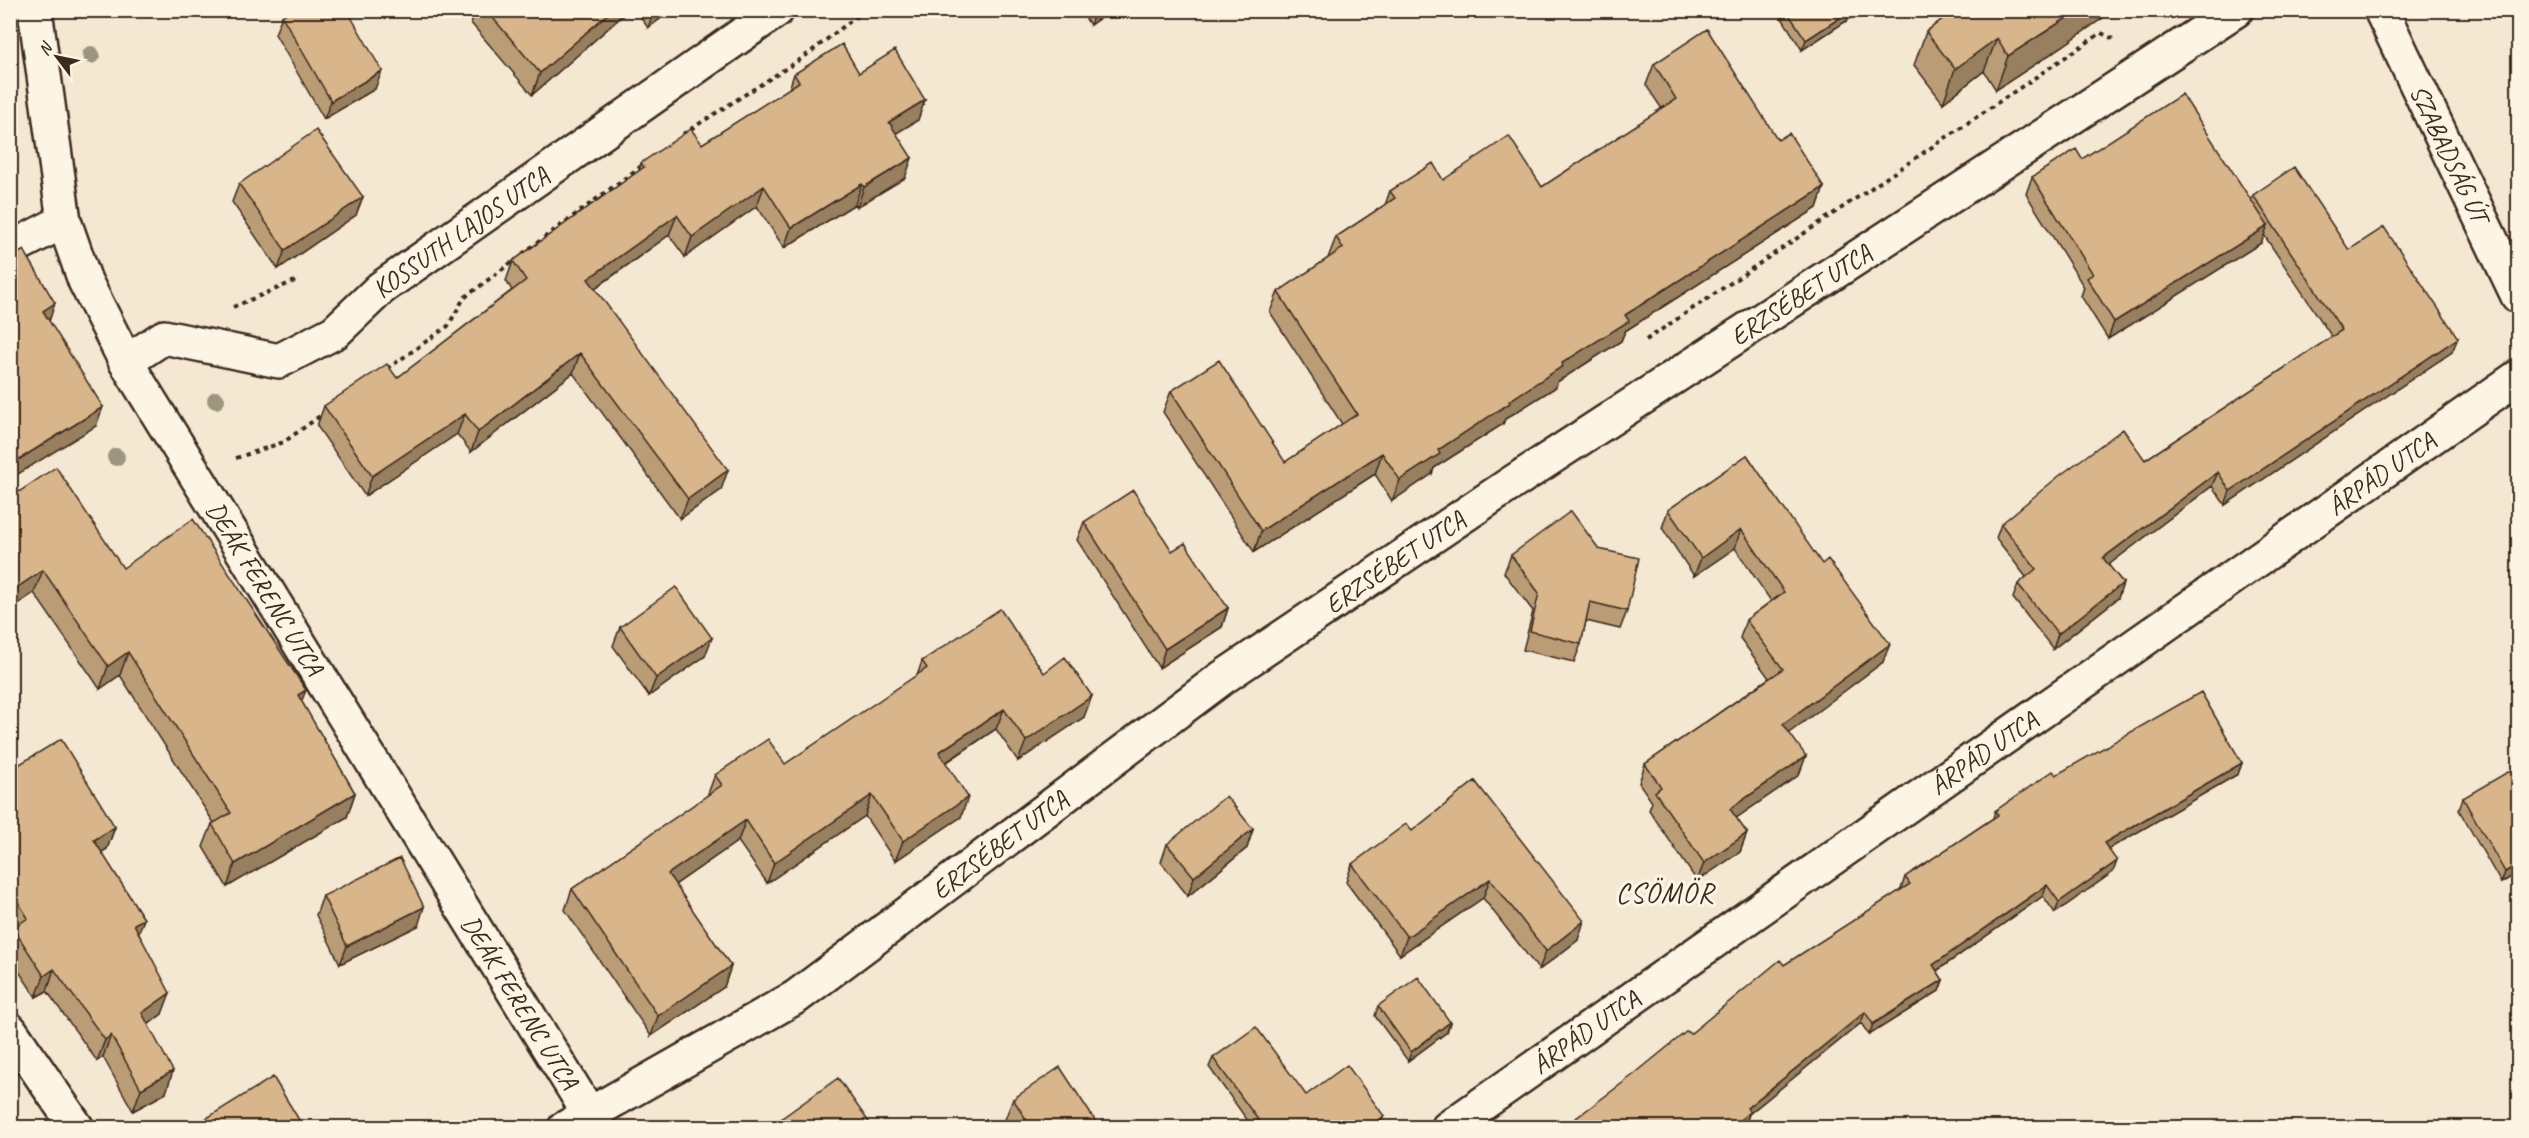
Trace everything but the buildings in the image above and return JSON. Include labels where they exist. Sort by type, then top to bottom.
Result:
[{"type":"street","name":"DEÁK FERENC UTCA","points":[[35,10],[64,221],[85,281],[126,362],[195,472],[584,1123]]},
{"type":"street","name":"KOSSUTH LAJOS UTCA","points":[[126,362],[164,337],[279,361],[335,332],[381,288],[777,10]]},
{"type":"street","name":"ERZSÉBET UTCA","points":[[584,1123],[796,998],[1221,678],[1509,485],[2236,10]]},
{"type":"street","name":"SZABADSÁG ÚT","points":[[2381,10],[2518,296]]},
{"type":"street","points":[[10,249],[64,221]]},
{"type":"street","name":"ÁRPÁD UTCA","points":[[1448,1128],[2518,377]]},
{"type":"street","points":[[10,1029],[77,1128]]},
{"type":"path","points":[[677,139],[705,118],[804,57],[865,10]]},
{"type":"path","points":[[379,374],[448,326],[464,298],[649,160]]},
{"type":"path","points":[[195,472],[284,442],[332,408]]},
{"type":"district","name":"CSÖMÖR","points":[[1665,892]]}]
